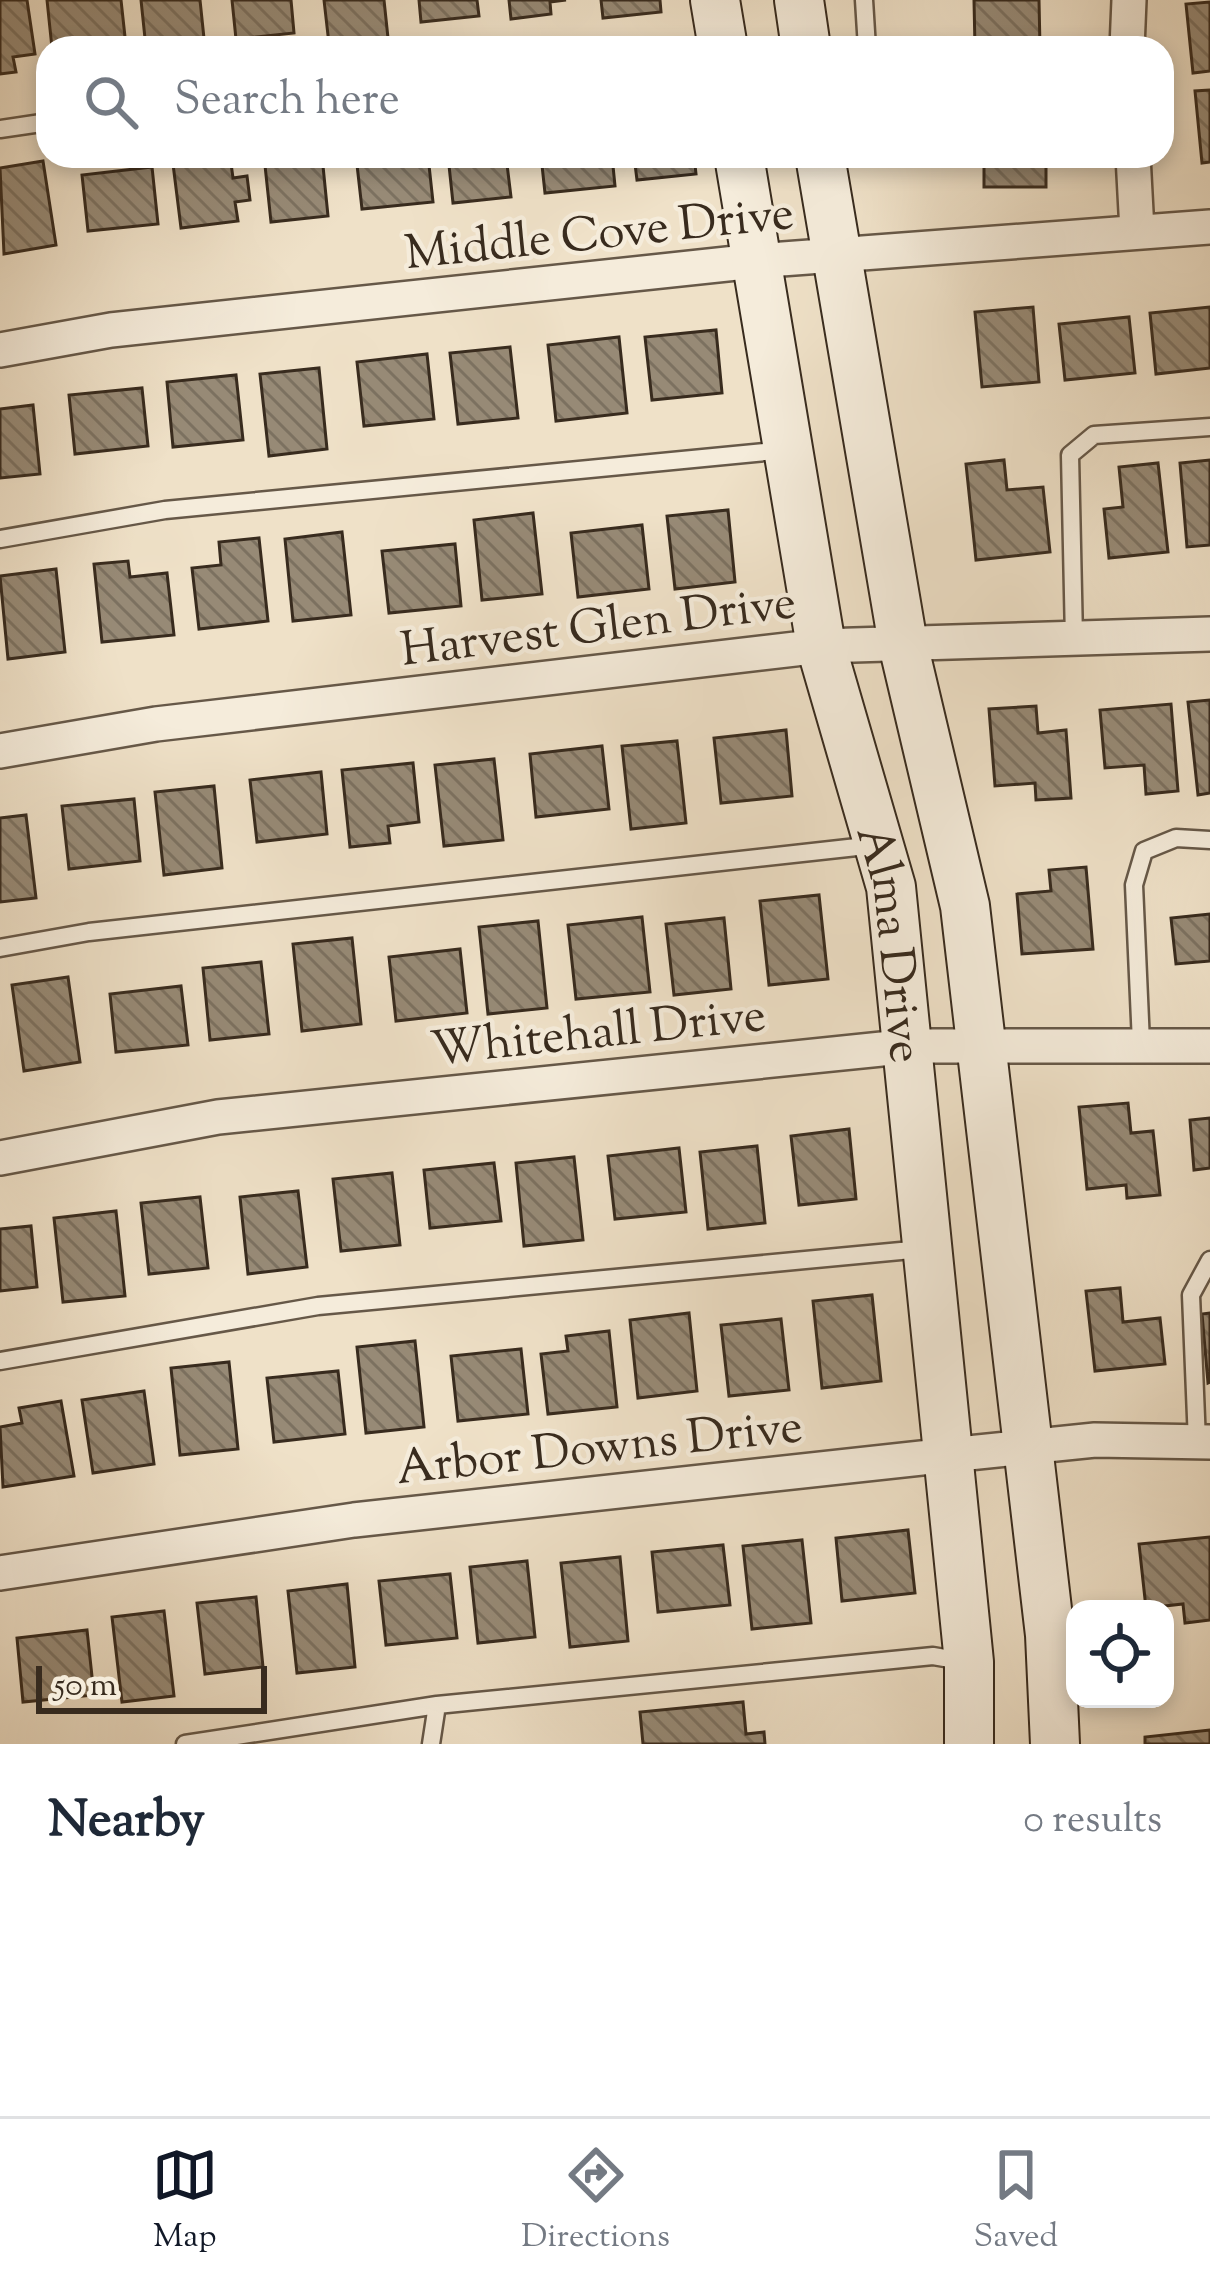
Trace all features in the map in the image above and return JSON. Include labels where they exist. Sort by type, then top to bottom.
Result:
[{"type":"main road","points":[[799,0],[804,36]]},
{"type":"main road","name":"Alma Drive","points":[[741,168],[821,646],[891,887],[911,1046],[969,1662],[969,1744]]},
{"type":"main road","name":"Alma Drive","points":[[822,168],[833,257],[903,644],[965,906],[977,1042],[1050,1635],[1055,1744]]},
{"type":"street","points":[[1128,36],[1129,0]]},
{"type":"street","points":[[1133,168],[1136,231]]},
{"type":"street","name":"Middle Cove Drive","points":[[0,350],[111,330],[755,261],[1210,227]]},
{"type":"street","name":"Harvest Glen Drive","points":[[0,751],[156,724],[821,646],[1210,634]]},
{"type":"street","name":"Whitehall Drive","points":[[0,1158],[218,1118],[911,1046],[977,1042],[1210,1046]]},
{"type":"street","name":"Arbor Downs Drive","points":[[0,1573],[354,1520],[950,1455],[1028,1451],[1095,1440],[1203,1442]]},
{"type":"lane","points":[[864,0],[866,36]]},
{"type":"lane","points":[[0,129],[36,124]]},
{"type":"lane","points":[[1074,639],[1070,455],[1094,435],[1210,427]]},
{"type":"lane","points":[[0,538],[165,510],[787,450]]},
{"type":"lane","points":[[1142,1043],[1135,886],[1144,851],[1176,838],[1210,840]]},
{"type":"lane","points":[[0,948],[89,932],[880,845]]},
{"type":"lane","points":[[0,1361],[318,1306],[930,1248]]},
{"type":"lane","points":[[1203,1442],[1191,1295],[1210,1260]]},
{"type":"lane","points":[[185,1744],[437,1706],[933,1656],[969,1662]]},
{"type":"lane","points":[[431,1744],[437,1706]]},
{"type":"building","points":[[0,0],[27,0],[35,54],[13,57],[16,72],[0,74]]},
{"type":"building","points":[[47,0],[121,0],[125,36],[51,36]]},
{"type":"building","points":[[141,0],[200,0],[204,36],[145,36]]},
{"type":"building","points":[[232,0],[291,0],[294,33],[236,36]]},
{"type":"building","points":[[324,0],[384,0],[388,36],[328,36]]},
{"type":"building","points":[[419,0],[477,0],[479,16],[421,22]]},
{"type":"building","points":[[509,0],[566,0],[550,2],[551,14],[511,19]]},
{"type":"building","points":[[601,0],[660,0],[661,12],[603,18]]},
{"type":"building","points":[[974,0],[1039,0],[1040,36],[975,36]]},
{"type":"building","points":[[1210,2],[1210,71],[1193,73],[1186,4]]},
{"type":"building","points":[[1210,90],[1210,162],[1202,163],[1195,91]]},
{"type":"building","points":[[36,162],[36,168],[44,168],[56,245],[4,254],[0,168]]},
{"type":"building","points":[[152,168],[158,224],[88,231],[82,175]]},
{"type":"building","points":[[174,168],[232,168],[233,178],[247,176],[250,200],[235,202],[238,221],[181,228]]},
{"type":"building","points":[[265,168],[323,168],[328,216],[271,222]]},
{"type":"building","points":[[357,168],[429,168],[433,202],[362,209]]},
{"type":"building","points":[[449,168],[507,168],[511,197],[453,203]]},
{"type":"building","points":[[542,168],[613,168],[615,186],[545,193]]},
{"type":"building","points":[[636,168],[695,168],[696,174],[637,180]]},
{"type":"building","points":[[984,168],[1046,168],[1046,187],[984,187]]},
{"type":"building","points":[[1033,307],[1039,382],[982,387],[975,312]]},
{"type":"building","points":[[1210,307],[1210,368],[1156,374],[1150,313]]},
{"type":"building","points":[[1129,317],[1135,373],[1065,380],[1059,324]]},
{"type":"building","points":[[716,330],[722,393],[652,400],[645,337]]},
{"type":"building","points":[[619,337],[627,413],[556,421],[548,345]]},
{"type":"building","points":[[510,347],[518,418],[458,424],[450,353]]},
{"type":"building","points":[[427,354],[434,419],[364,426],[357,362]]},
{"type":"building","points":[[319,368],[327,449],[269,456],[260,374]]},
{"type":"building","points":[[236,375],[243,440],[173,447],[167,382]]},
{"type":"building","points":[[142,388],[148,446],[75,454],[69,395]]},
{"type":"building","points":[[33,405],[40,474],[0,478],[0,409]]},
{"type":"building","points":[[1004,460],[1007,490],[1043,487],[1050,552],[976,560],[966,464]]},
{"type":"building","points":[[1210,460],[1210,545],[1187,547],[1180,463]]},
{"type":"building","points":[[1158,463],[1168,552],[1109,558],[1104,509],[1123,507],[1119,467]]},
{"type":"building","points":[[728,510],[735,582],[675,589],[667,516]]},
{"type":"building","points":[[533,513],[542,594],[482,600],[474,520]]},
{"type":"building","points":[[642,525],[649,589],[578,597],[571,533]]},
{"type":"building","points":[[342,532],[351,615],[293,621],[285,539]]},
{"type":"building","points":[[259,538],[268,621],[199,629],[192,568],[221,565],[219,542]]},
{"type":"building","points":[[455,544],[461,606],[389,613],[382,551]]},
{"type":"building","points":[[128,561],[130,577],[167,573],[174,635],[102,642],[94,564]]},
{"type":"building","points":[[56,569],[65,652],[8,659],[0,576]]},
{"type":"building","points":[[1210,700],[1210,793],[1198,795],[1188,702]]},
{"type":"building","points":[[1171,704],[1178,791],[1146,794],[1144,765],[1105,768],[1100,710]]},
{"type":"building","points":[[1036,706],[1038,733],[1066,730],[1071,798],[1036,800],[1035,783],[995,786],[989,709]]},
{"type":"building","points":[[786,730],[792,796],[721,803],[714,738]]},
{"type":"building","points":[[677,741],[686,823],[631,829],[622,746]]},
{"type":"building","points":[[602,746],[609,809],[536,817],[530,754]]},
{"type":"building","points":[[494,759],[503,840],[444,846],[435,765]]},
{"type":"building","points":[[413,763],[419,822],[388,826],[390,843],[350,847],[342,770]]},
{"type":"building","points":[[321,772],[327,834],[257,842],[250,780]]},
{"type":"building","points":[[214,786],[222,868],[164,875],[155,792]]},
{"type":"building","points":[[134,799],[140,861],[69,869],[62,806]]},
{"type":"building","points":[[26,815],[36,898],[0,902],[0,818]]},
{"type":"building","points":[[1086,867],[1093,949],[1022,954],[1017,894],[1051,891],[1049,870]]},
{"type":"building","points":[[819,895],[828,979],[769,985],[760,901]]},
{"type":"building","points":[[1210,914],[1210,961],[1176,964],[1171,918]]},
{"type":"building","points":[[642,917],[650,992],[576,999],[568,925]]},
{"type":"building","points":[[724,918],[731,989],[674,995],[666,924]]},
{"type":"building","points":[[538,921],[547,1008],[488,1014],[479,927]]},
{"type":"building","points":[[352,938],[361,1024],[302,1031],[293,944]]},
{"type":"building","points":[[460,949],[467,1013],[396,1021],[389,957]]},
{"type":"building","points":[[261,962],[269,1034],[210,1040],[203,968]]},
{"type":"building","points":[[68,977],[80,1062],[24,1071],[12,985]]},
{"type":"building","points":[[181,986],[188,1045],[116,1052],[110,994]]},
{"type":"building","points":[[1128,1103],[1131,1133],[1153,1131],[1160,1195],[1127,1198],[1126,1185],[1087,1189],[1079,1107]]},
{"type":"building","points":[[1210,1118],[1210,1168],[1194,1170],[1190,1120]]},
{"type":"building","points":[[849,1129],[856,1199],[799,1205],[791,1136]]},
{"type":"building","points":[[757,1146],[765,1223],[708,1229],[700,1152]]},
{"type":"building","points":[[679,1148],[686,1212],[615,1219],[608,1156]]},
{"type":"building","points":[[574,1157],[583,1240],[524,1246],[516,1163]]},
{"type":"building","points":[[494,1163],[501,1221],[430,1228],[424,1170]]},
{"type":"building","points":[[392,1173],[400,1245],[341,1251],[333,1179]]},
{"type":"building","points":[[298,1191],[307,1267],[248,1274],[240,1197]]},
{"type":"building","points":[[200,1197],[208,1268],[149,1274],[141,1203]]},
{"type":"building","points":[[116,1211],[125,1296],[63,1302],[54,1218]]},
{"type":"building","points":[[31,1226],[37,1287],[0,1291],[0,1229]]},
{"type":"building","points":[[1120,1288],[1123,1322],[1160,1318],[1165,1364],[1095,1371],[1086,1291]]},
{"type":"building","points":[[872,1295],[881,1381],[822,1388],[813,1301]]},
{"type":"building","points":[[689,1313],[697,1391],[638,1398],[630,1320]]},
{"type":"building","points":[[1210,1313],[1210,1382],[1208,1383],[1202,1314]]},
{"type":"building","points":[[781,1319],[789,1390],[729,1396],[721,1325]]},
{"type":"building","points":[[609,1331],[617,1407],[548,1414],[541,1354],[568,1351],[566,1336]]},
{"type":"building","points":[[415,1341],[424,1427],[366,1433],[357,1347]]},
{"type":"building","points":[[521,1349],[528,1414],[458,1421],[451,1356]]},
{"type":"building","points":[[229,1362],[238,1449],[180,1455],[171,1368]]},
{"type":"building","points":[[338,1371],[345,1434],[274,1442],[267,1378]]},
{"type":"building","points":[[144,1391],[154,1464],[93,1473],[82,1400]]},
{"type":"building","points":[[61,1401],[74,1476],[3,1487],[0,1427],[22,1423],[19,1408]]},
{"type":"building","points":[[908,1530],[915,1593],[842,1601],[836,1538]]},
{"type":"building","points":[[1210,1537],[1210,1620],[1185,1623],[1183,1604],[1145,1600],[1139,1544]]},
{"type":"building","points":[[802,1540],[811,1623],[752,1629],[743,1546]]},
{"type":"building","points":[[723,1545],[730,1605],[658,1612],[652,1552]]},
{"type":"building","points":[[620,1557],[628,1641],[570,1647],[561,1563]]},
{"type":"building","points":[[527,1561],[535,1637],[478,1643],[470,1567]]},
{"type":"building","points":[[450,1574],[457,1638],[386,1645],[379,1581]]},
{"type":"building","points":[[347,1584],[355,1667],[297,1673],[288,1591]]},
{"type":"building","points":[[256,1597],[263,1667],[205,1674],[197,1603]]},
{"type":"building","points":[[164,1611],[174,1696],[122,1702],[112,1617]]},
{"type":"building","points":[[87,1630],[94,1695],[23,1702],[17,1638]]},
{"type":"building","points":[[743,1702],[746,1734],[764,1732],[765,1744],[643,1744],[640,1712]]},
{"type":"building","points":[[1210,1730],[1210,1744],[1145,1744],[1145,1737]]}]
